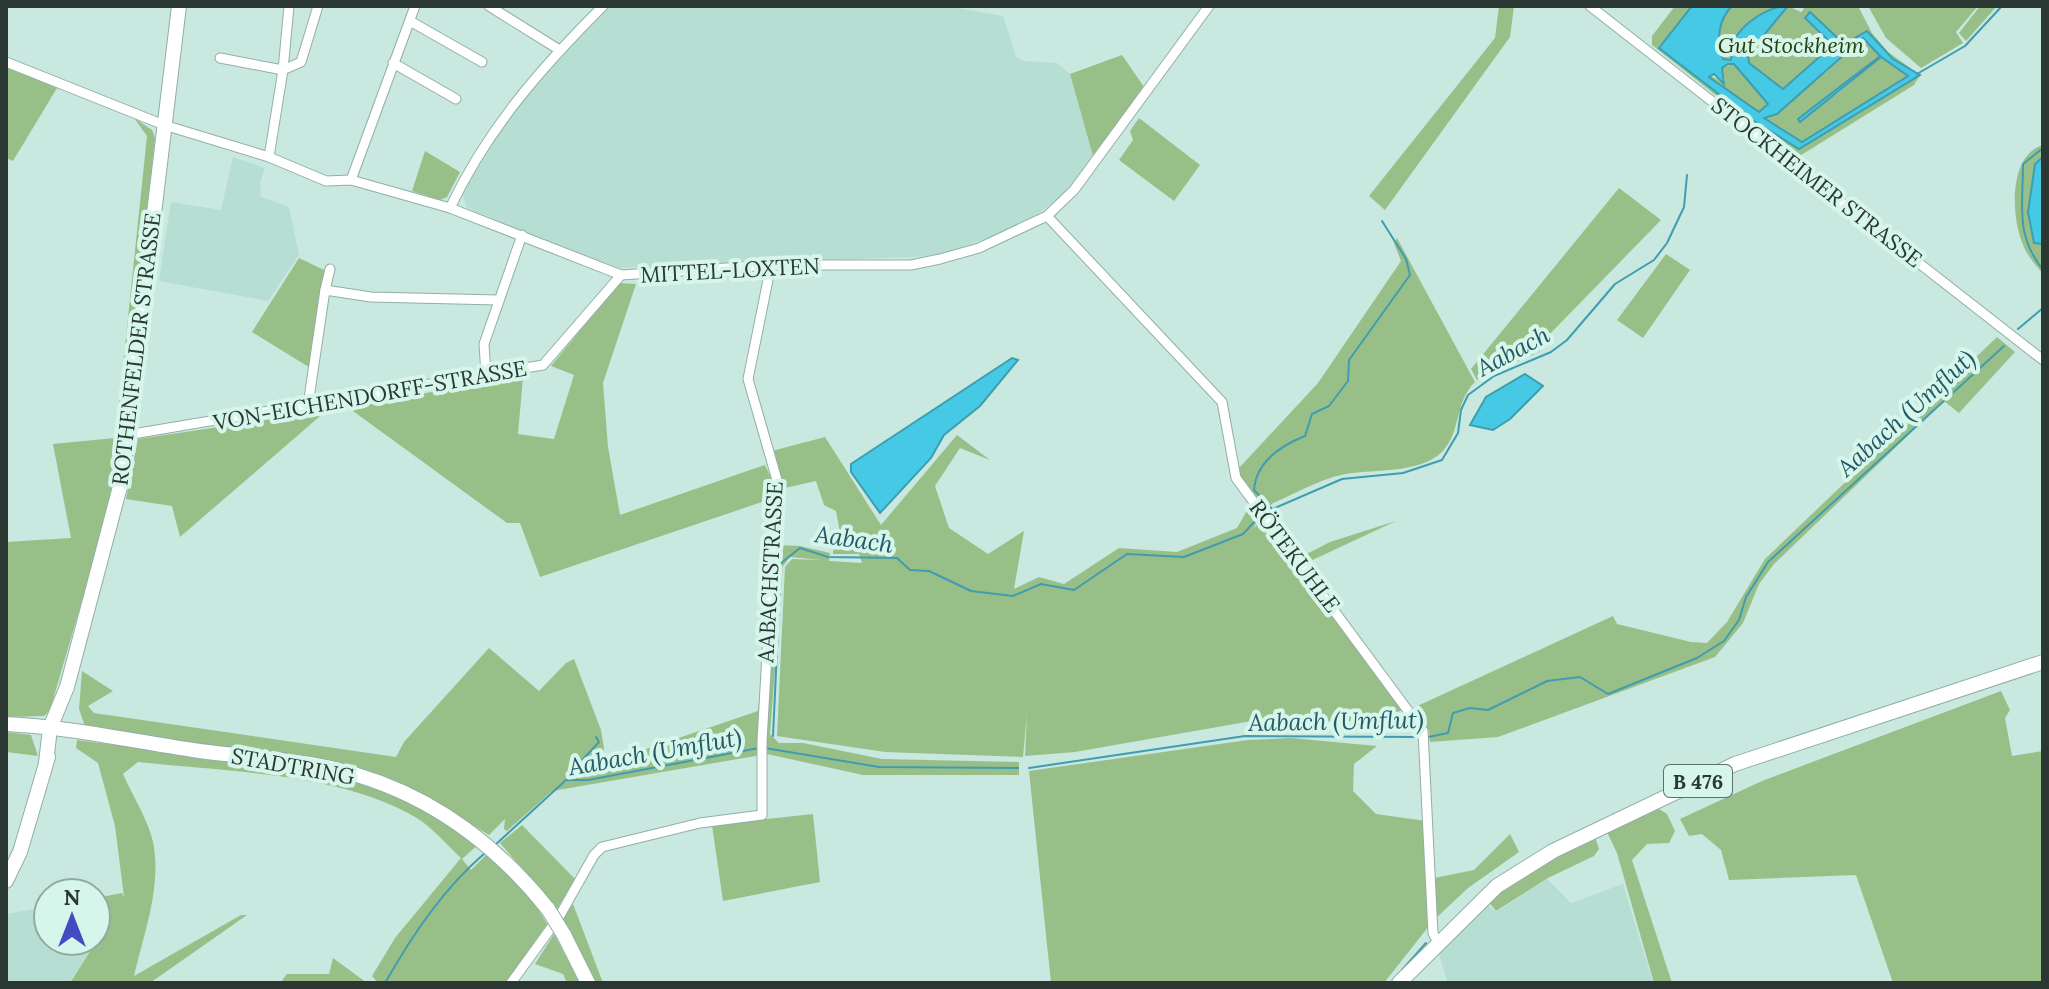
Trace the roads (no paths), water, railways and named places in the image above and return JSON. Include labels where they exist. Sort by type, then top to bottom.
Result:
[{"type":"street","name":"ROTHENFELDER STRASSE","points":[[6,881],[20,852],[46,763],[119,492],[179,6]]},
{"type":"street","points":[[269,157],[283,70],[289,6]]},
{"type":"street","points":[[220,58],[283,70],[301,62],[318,6]]},
{"type":"street","points":[[351,180],[415,6]]},
{"type":"street","points":[[489,6],[558,49]]},
{"type":"street","points":[[450,208],[479,152],[509,107],[558,49],[603,6]]},
{"type":"street","name":"MITTEL-LOXTEN","points":[[6,62],[164,125],[269,157],[326,181],[351,180],[450,208],[621,275],[771,265],[911,265],[979,248],[1047,216],[1074,190],[1209,6]]},
{"type":"street","name":"STOCKHEIMER STRASSE","points":[[1590,6],[2043,360]]},
{"type":"street","points":[[410,21],[482,62]]},
{"type":"street","points":[[393,63],[456,99]]},
{"type":"street","name":"RÖTEKUHLE","points":[[1047,216],[1222,402],[1236,478],[1423,731],[1426,743],[1433,933],[1437,941]]},
{"type":"street","points":[[486,375],[484,344],[522,235]]},
{"type":"street","name":"AABACHSTRASSE","points":[[511,983],[559,917],[594,855],[602,847],[700,823],[762,815],[762,747],[777,480],[748,379],[771,265]]},
{"type":"street","points":[[308,405],[330,269]]},
{"type":"street","name":"VON-EICHENDORFF-STRASSE","points":[[127,435],[543,365],[621,275]]},
{"type":"street","points":[[325,290],[371,297],[498,300]]},
{"type":"street","name":"B 476","points":[[1399,983],[1437,941],[1497,886],[1553,851],[1735,764],[2043,662]]},
{"type":"street","name":"STADTRING","points":[[6,724],[316,765],[352,774],[416,797],[477,834],[503,858],[548,909],[588,983]]},
{"type":"water","points":[[1692,6],[1732,6],[1721,24],[1719,38],[1723,59],[1731,60],[1734,41],[1743,28],[1765,12],[1788,6],[1748,54],[1749,63],[1783,89],[1833,45],[1805,18],[1810,12],[1844,44],[1867,31],[1893,59],[1920,75],[1799,149],[1751,119],[1659,48]],"holes":[[[1863,38],[1880,56],[1798,119],[1800,122],[1881,57],[1908,76],[1802,142],[1764,118],[1777,114]],[[1734,64],[1768,104],[1759,112],[1709,77],[1714,74],[1724,84],[1722,68]]]},
{"type":"water","points":[[2043,157],[2043,244],[2034,243],[2028,212],[2035,164]]},
{"type":"water","points":[[1012,358],[1018,360],[980,406],[944,435],[931,458],[880,513],[851,472],[851,464]]},
{"type":"water","points":[[1525,374],[1543,386],[1510,419],[1493,430],[1470,425],[1486,397]]},
{"type":"waterway","name":"Aabach","points":[[1917,74],[1965,46],[2002,6]]},
{"type":"waterway","name":"Aabach (Umflut)","points":[[2043,148],[2023,164],[2022,207],[2024,232],[2043,270]]},
{"type":"waterway","name":"Aabach","points":[[1268,511],[1342,479],[1403,473],[1442,460],[1458,433],[1461,410],[1468,395],[1494,376],[1551,352],[1567,340],[1615,284],[1654,260],[1667,243],[1684,207],[1687,175]]},
{"type":"waterway","points":[[1272,509],[1254,490],[1259,472],[1278,450],[1305,436],[1312,414],[1329,406],[1348,381],[1349,360],[1410,275],[1406,259],[1382,221]]},
{"type":"waterway","name":"Aabach (Umflut)","points":[[2018,329],[2043,308]]},
{"type":"waterway","name":"Aabach (Umflut)","points":[[1428,737],[1448,733],[1453,713],[1470,708],[1488,710],[1547,681],[1580,677],[1608,694],[1697,658],[1724,641],[1739,620],[1746,597],[1768,562],[2004,346]]},
{"type":"waterway","name":"Aabach","points":[[773,736],[781,563],[800,548],[828,557],[897,558],[910,570],[929,571],[971,591],[1013,596],[1041,584],[1074,590],[1127,554],[1184,557],[1243,534],[1258,518]]},
{"type":"waterway","name":"Aabach (Umflut)","points":[[1029,768],[1245,736],[1418,737]]},
{"type":"waterway","points":[[575,777],[573,770],[599,742],[596,737]]},
{"type":"waterway","name":"Aabach (Umflut)","points":[[494,846],[566,780],[588,780],[759,748]]},
{"type":"waterway","name":"Aabach (Umflut)","points":[[765,748],[879,767],[1018,768]]},
{"type":"waterway","name":"Aabach (Umflut)","points":[[385,983],[430,913],[456,881],[486,852]]},
{"type":"waterway","points":[[1402,970],[1426,943]]},
{"type":"park label","name":"Gut Stockheim","points":[[1791,45]]}]
